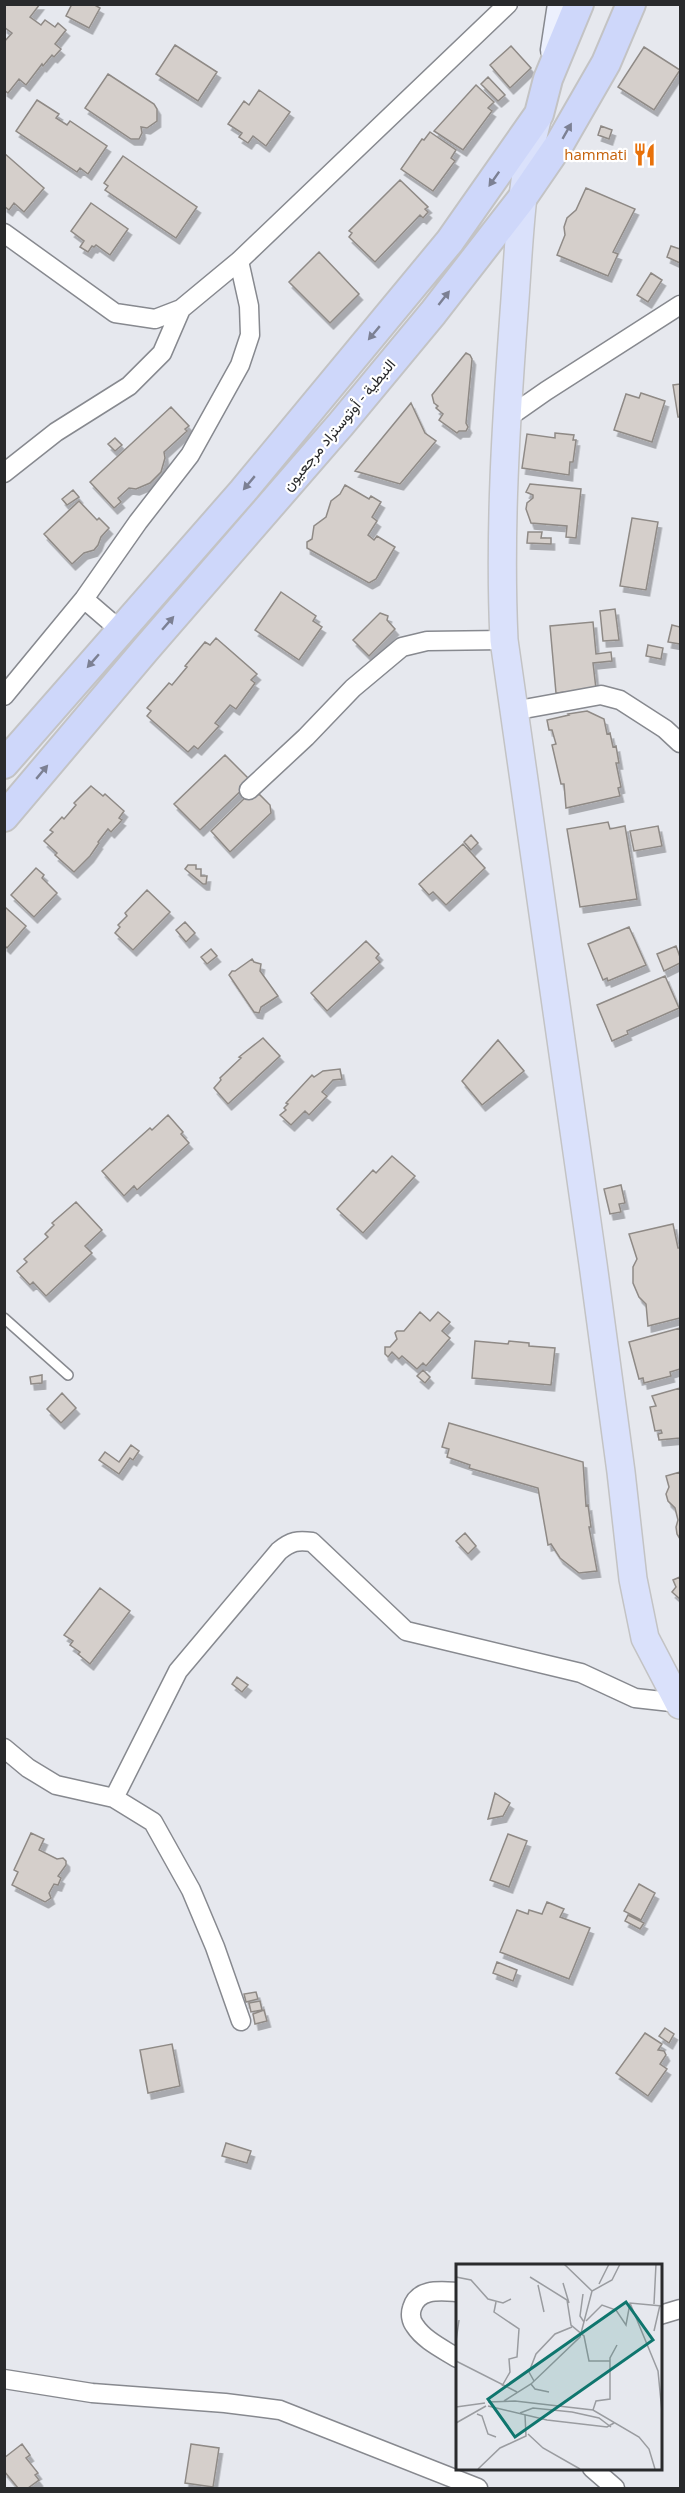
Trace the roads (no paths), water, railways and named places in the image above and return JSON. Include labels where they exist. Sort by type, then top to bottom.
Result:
[{"type":"highway","points":[[4,764],[243,491],[450,241],[539,114],[548,79],[579,4]]},
{"type":"highway","name":"النبطية - أوتوستراد مرجعيون","points":[[4,817],[341,424],[433,313],[523,197],[560,143],[606,63],[631,4]]},
{"type":"main road","points":[[548,79],[560,4]]},
{"type":"main road","points":[[539,114],[530,149],[523,197],[506,419],[501,585],[504,640],[593,1264],[633,1579],[645,1638],[680,1704]]},
{"type":"street","points":[[4,233],[115,313],[155,319],[181,309],[239,261],[508,4]]},
{"type":"street","points":[[4,696],[84,599],[138,522],[190,455],[240,365],[250,335],[249,306],[239,261]]},
{"type":"street","points":[[506,419],[681,305]]},
{"type":"street","points":[[4,473],[56,432],[129,386],[162,354],[181,309]]},
{"type":"street","points":[[84,599],[120,630]]},
{"type":"street","points":[[249,790],[353,688],[402,646],[427,641],[504,640]]},
{"type":"street","points":[[513,711],[601,695],[620,700],[665,729],[681,743]]},
{"type":"street","points":[[114,1798],[178,1671],[279,1551],[287,1544],[297,1540],[312,1542],[406,1631],[581,1674],[635,1698],[680,1704]]},
{"type":"street","points":[[4,1748],[28,1768],[57,1785],[114,1798],[153,1822],[191,1890],[215,1947],[241,2021]]},
{"type":"street","points":[[456,2292],[424,2293],[417,2298],[410,2312],[414,2326],[456,2357]]},
{"type":"street","points":[[661,2315],[681,2309]]},
{"type":"street","points":[[4,2379],[92,2393],[225,2403],[280,2410],[478,2488]]},
{"type":"street","points":[[593,2469],[615,2488]]},
{"type":"lane","points":[[4,1318],[68,1375]]},
{"type":"place","name":"hammati","points":[[645,155]]}]
